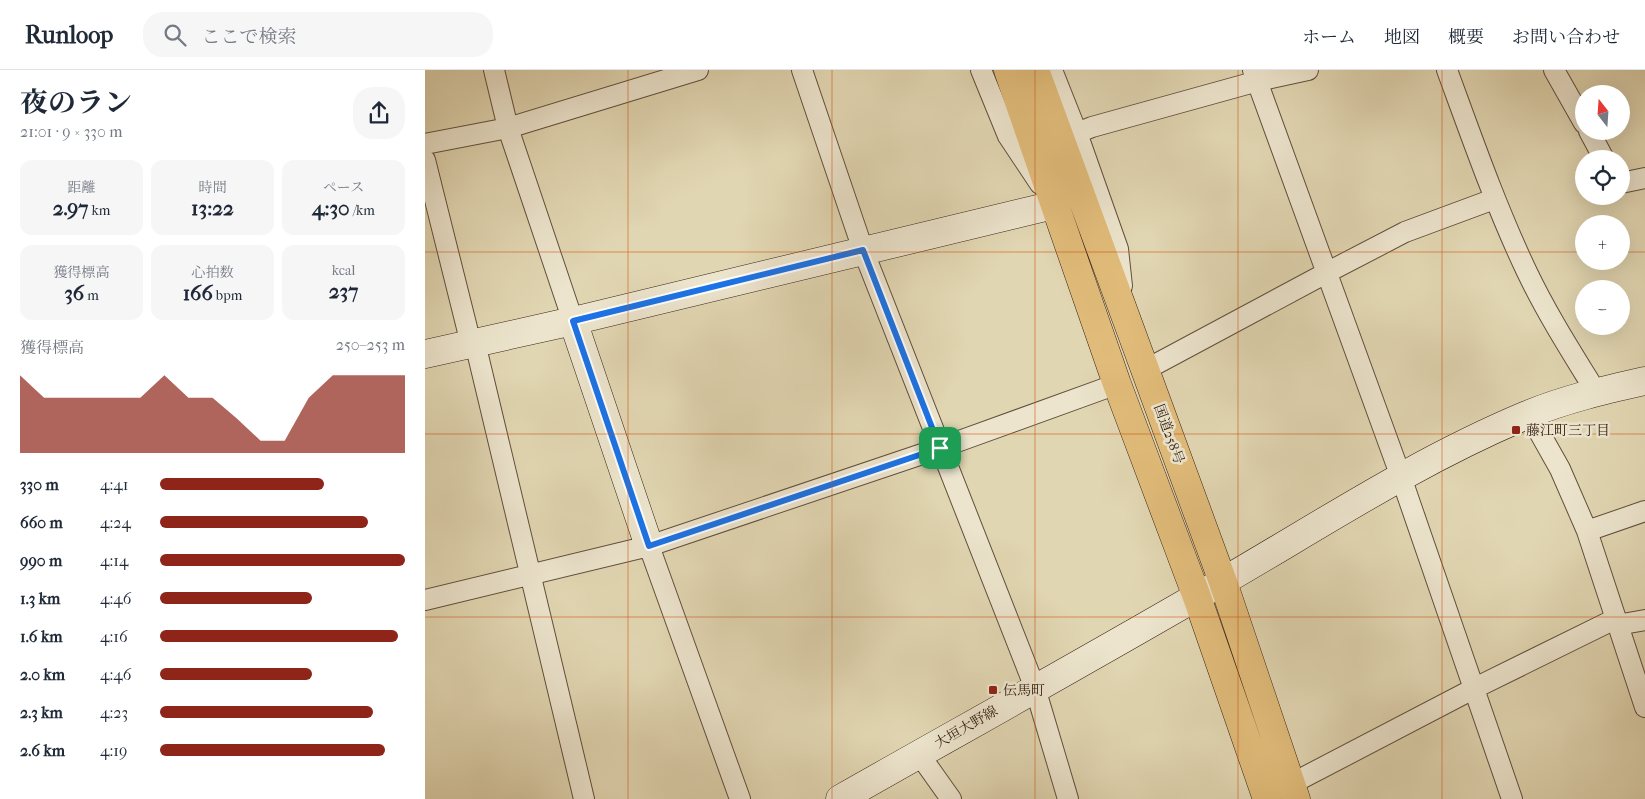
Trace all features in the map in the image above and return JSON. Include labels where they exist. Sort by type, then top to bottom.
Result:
[{"type":"highway","name":"国道258号","points":[[1009,70],[1037,82],[1223,582],[1294,792]]},
{"type":"highway","name":"国道258号","points":[[1037,82],[1054,205],[1117,384],[1197,597],[1267,799]]},
{"type":"street","points":[[494,70],[508,128],[573,321],[649,546],[740,799]]},
{"type":"street","points":[[425,144],[508,128],[698,70]]},
{"type":"street","points":[[802,70],[863,250],[1035,688],[1068,799]]},
{"type":"street","points":[[425,354],[573,321],[1054,205],[1008,136],[981,70]]},
{"type":"street","points":[[1077,133],[1255,76],[1308,70]]},
{"type":"street","points":[[1447,70],[1494,199],[1528,274],[1596,392]]},
{"type":"street","points":[[1554,70],[1575,107]]},
{"type":"street","points":[[1255,76],[1401,476],[1513,799]]},
{"type":"street","points":[[1037,82],[1077,133],[1118,249],[1125,315]]},
{"type":"street","points":[[425,160],[473,343],[584,799]]},
{"type":"street","points":[[1630,181],[1645,178]]},
{"type":"street","points":[[1145,370],[1405,232],[1494,199]]},
{"type":"street","name":"大垣大野線","points":[[840,799],[1197,597],[1401,476],[1485,433],[1529,414],[1596,392],[1645,381]]},
{"type":"street","points":[[425,600],[649,546],[940,448],[1117,384]]},
{"type":"street","points":[[1529,414],[1561,469],[1587,531],[1645,707]]},
{"type":"street","points":[[1587,531],[1645,511]]},
{"type":"street","points":[[1294,792],[1475,688],[1616,622],[1645,620]]},
{"type":"street","points":[[919,754],[951,799]]},
{"type":"place","name":"藤江町三丁目","points":[[1516,430]]},
{"type":"place","name":"伝馬町","points":[[993,690]]},
{"type":"route","points":[[863,250],[940,448],[649,546],[573,321],[863,250]]}]
